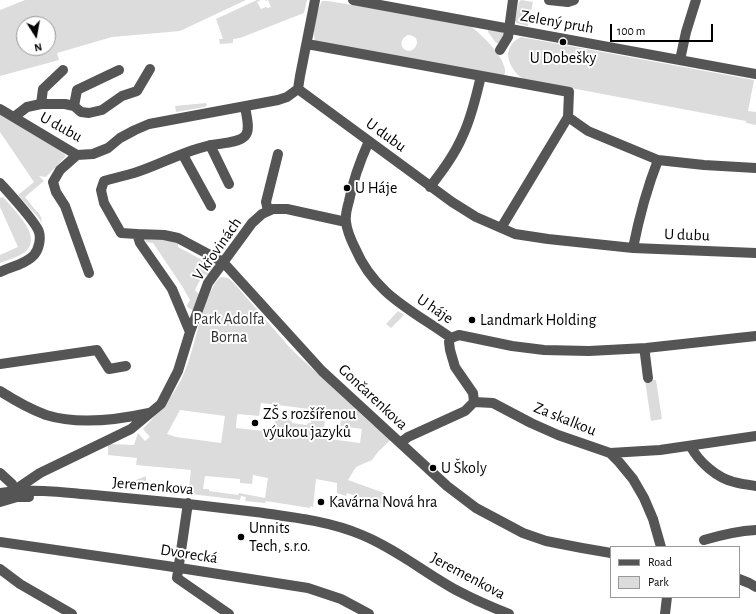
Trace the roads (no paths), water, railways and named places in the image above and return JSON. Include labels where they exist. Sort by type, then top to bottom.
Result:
[{"type":"street","points":[[298,89],[315,0]]},
{"type":"street","name":"Zelený pruh","points":[[353,0],[756,74]]},
{"type":"street","points":[[500,50],[508,37],[513,0]]},
{"type":"street","points":[[549,0],[568,2],[574,0]]},
{"type":"street","points":[[680,60],[686,32],[696,0]]},
{"type":"street","points":[[307,44],[569,92],[568,117],[502,228]]},
{"type":"street","name":"U dubu","points":[[41,104],[43,89],[63,70]]},
{"type":"street","name":"U dubu","points":[[74,106],[77,90],[119,70]]},
{"type":"street","name":"U dubu","points":[[14,117],[27,107],[41,104],[65,104],[74,106],[82,112],[89,113],[102,110],[122,96],[137,90],[150,70]]},
{"type":"street","points":[[430,187],[447,165],[464,135],[475,102],[481,76]]},
{"type":"street","name":"U dubu","points":[[0,109],[77,155],[93,154],[108,148],[120,138],[149,124],[287,97],[298,89],[452,202],[476,216],[515,234],[633,248],[756,253]]},
{"type":"street","points":[[211,206],[182,155],[210,145],[244,138],[248,128],[245,106]]},
{"type":"street","points":[[568,117],[588,130],[658,160],[704,165],[756,168]]},
{"type":"street","name":"U háje","points":[[369,141],[357,167],[351,189],[346,222],[351,240],[362,264],[380,288],[451,338],[459,335],[512,346],[544,350],[589,351],[646,348],[756,336]]},
{"type":"street","points":[[210,145],[230,184]]},
{"type":"street","points":[[278,154],[266,202],[268,211],[273,209],[287,209],[346,222]]},
{"type":"street","points":[[77,155],[60,170],[53,182],[56,192],[65,206],[89,273]]},
{"type":"street","name":"Gončarenkova","points":[[182,155],[134,173],[117,176],[104,181],[102,190],[104,203],[121,233],[164,235],[178,238],[223,262],[322,371],[447,486],[476,508],[523,533],[546,541],[610,553]]},
{"type":"street","points":[[633,248],[637,226],[658,160]]},
{"type":"street","points":[[0,183],[39,230],[40,239],[35,254],[30,259],[0,272]]},
{"type":"street","name":"V křovinách","points":[[16,494],[40,473],[131,429],[161,404],[178,371],[190,332],[208,283],[252,223],[268,211]]},
{"type":"street","points":[[137,234],[140,243],[172,289],[190,332]]},
{"type":"street","points":[[400,443],[408,437],[466,411],[474,402],[473,393],[455,367],[450,350],[449,342],[451,338]]},
{"type":"street","points":[[646,348],[645,354],[648,378]]},
{"type":"street","points":[[0,364],[97,350],[109,369],[126,366]]},
{"type":"street","points":[[0,391],[46,415],[80,421],[124,418],[151,413]]},
{"type":"street","name":"Za skalkou","points":[[474,402],[493,403],[558,435],[610,453],[632,479],[644,498],[662,546]]},
{"type":"street","points":[[610,453],[643,452],[691,447],[756,436]]},
{"type":"street","points":[[691,447],[695,455],[724,479],[735,483],[756,486]]},
{"type":"street","points":[[0,473],[9,480],[16,494]]},
{"type":"street","name":"Jeremenkova","points":[[0,492],[16,494],[49,492],[186,510],[331,524],[364,536],[456,590],[475,600],[509,614]]},
{"type":"street","name":"Jeremenkova","points":[[0,502],[16,494]]},
{"type":"street","points":[[186,510],[178,578],[229,614]]},
{"type":"street","name":"Jeremenkova","points":[[302,522],[372,546],[473,606],[493,614]]},
{"type":"street","points":[[704,540],[744,530],[756,530]]},
{"type":"street","name":"Dvorecká","points":[[0,542],[308,588],[341,599],[369,614]]},
{"type":"street","points":[[0,569],[20,584],[72,614]]},
{"type":"street","points":[[740,580],[756,587]]},
{"type":"street","points":[[665,614],[667,598]]},
{"type":"place","name":"U Dobešky","points":[[563,42]]},
{"type":"place","name":"U Háje","points":[[347,188]]},
{"type":"place","name":"Landmark Holding","points":[[472,320]]},
{"type":"place","name":"ZŠ s rozšířenou výukou jazyků","points":[[255,423]]},
{"type":"place","name":"U Školy","points":[[433,468]]},
{"type":"place","name":"Kavárna Nová hra","points":[[321,502]]},
{"type":"place","name":"Unnits Tech, s.r.o.","points":[[241,537]]},
{"type":"park label","name":"Park Adolfa Borna","points":[[229,328]]}]
